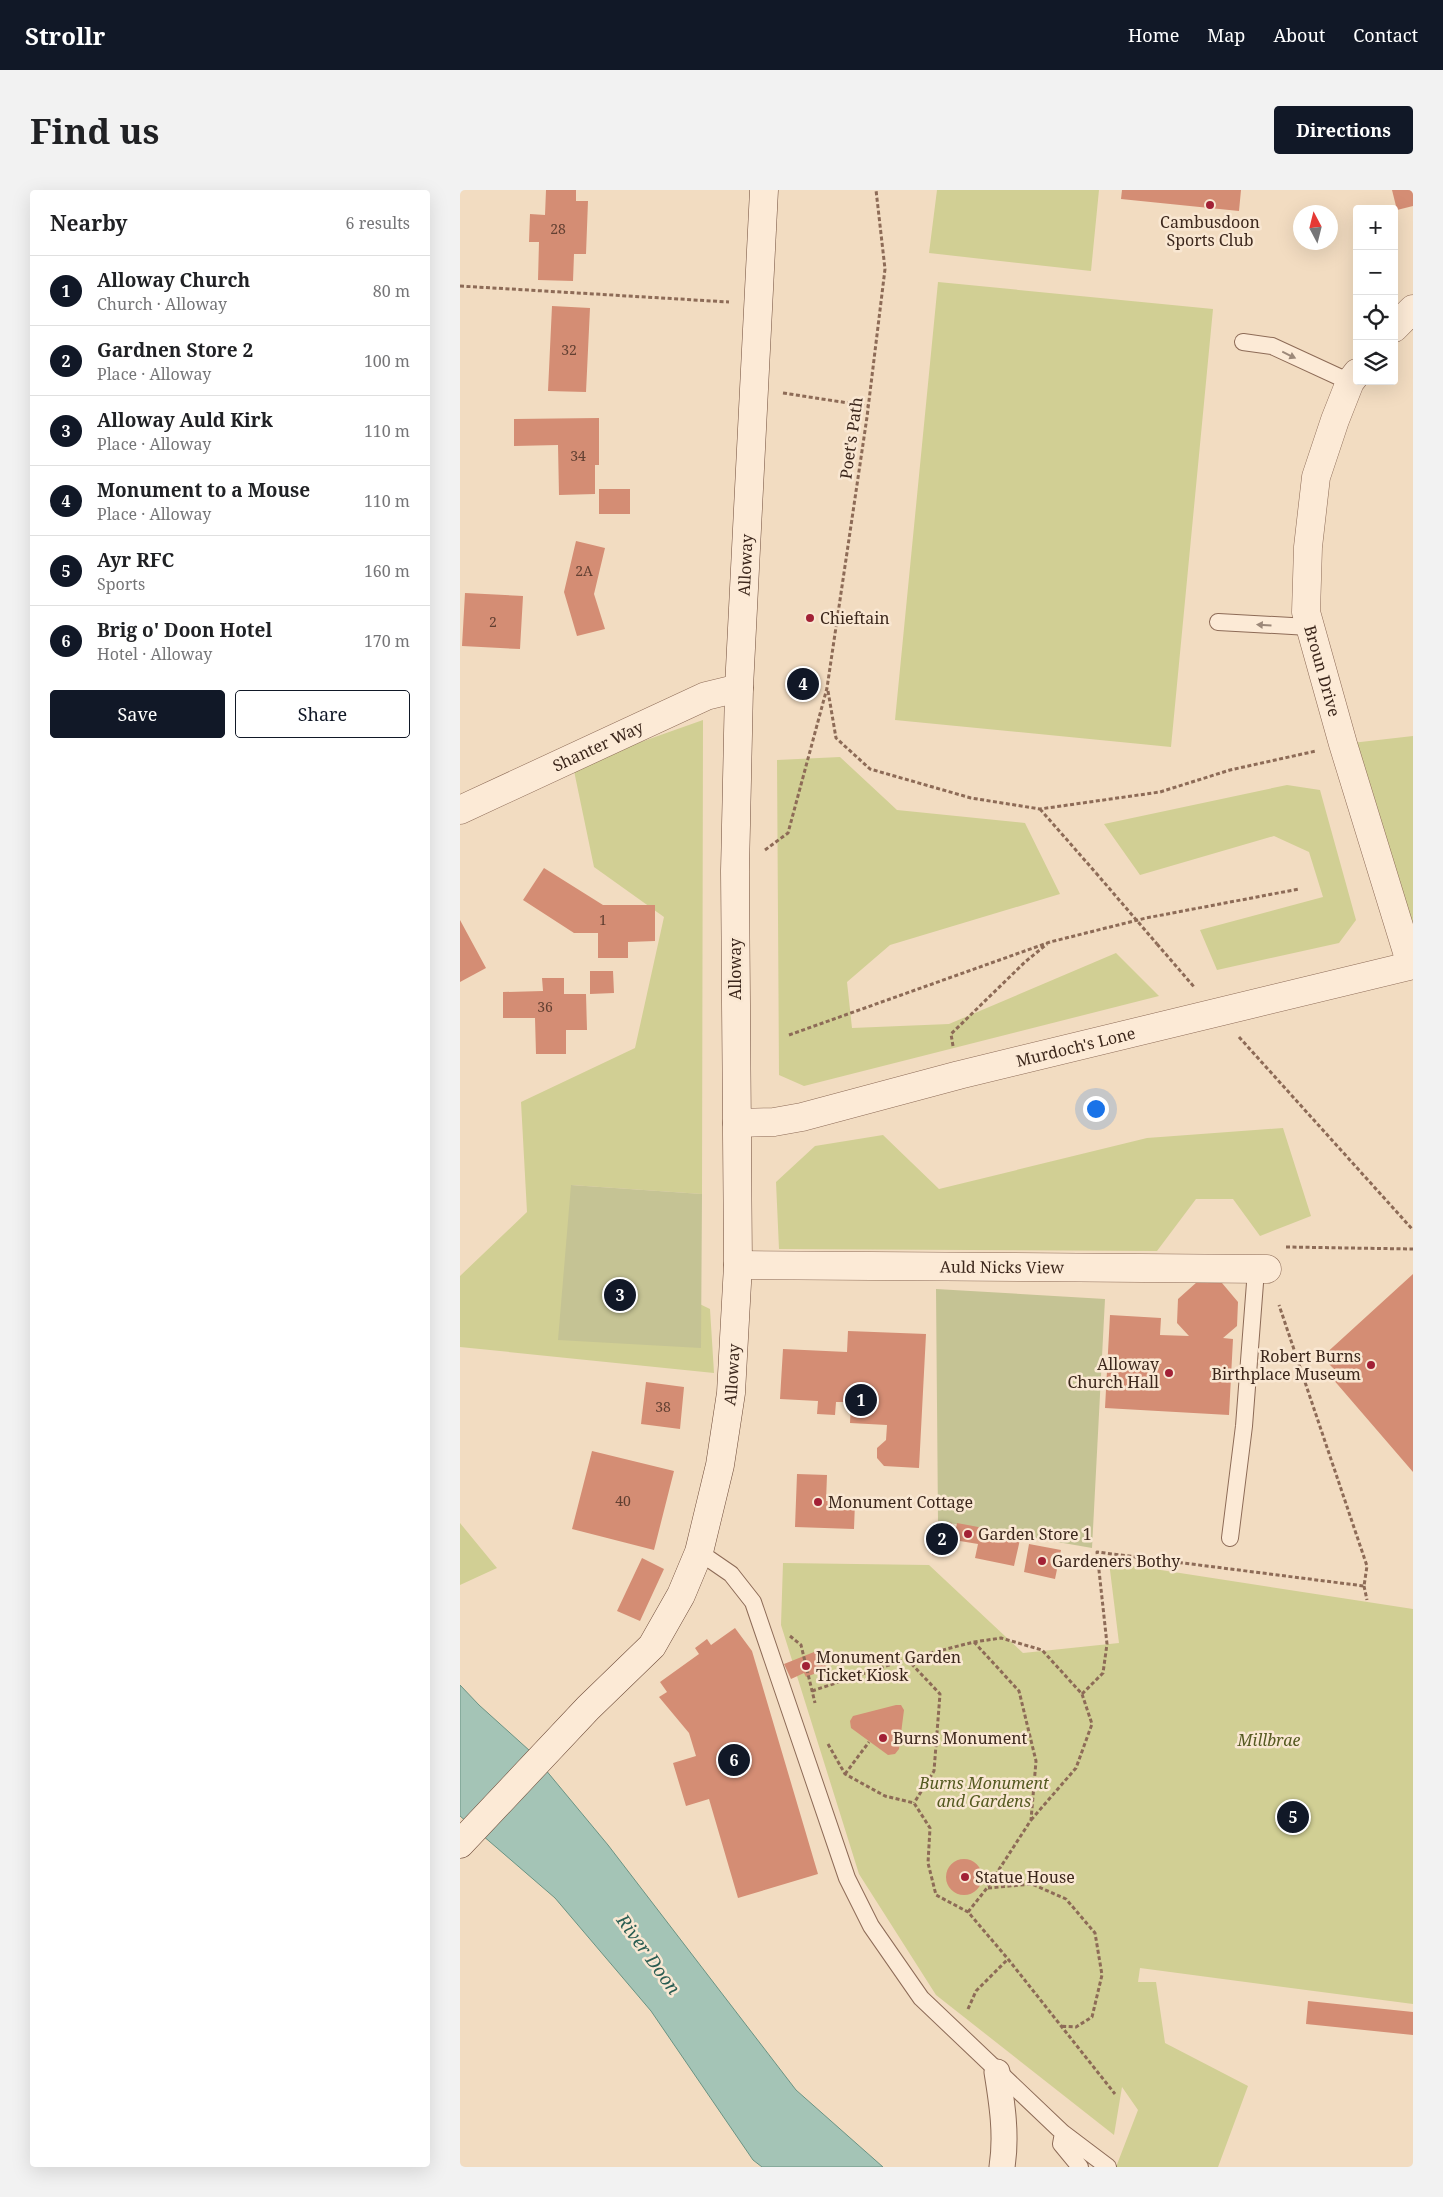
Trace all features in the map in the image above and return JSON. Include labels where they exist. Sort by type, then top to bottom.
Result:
[{"type":"street","name":"Alloway","points":[[460,1844],[588,1708],[652,1646],[681,1595],[699,1552],[720,1465],[731,1393],[738,1265],[735,871],[739,688],[764,190]]},
{"type":"street","points":[[1398,324],[1413,309]]},
{"type":"street","name":"Broun Drive","points":[[1353,378],[1316,477],[1308,547],[1306,612],[1343,744],[1412,965]]},
{"type":"street","name":"Shanter Way","points":[[460,810],[706,696],[739,688]]},
{"type":"street","name":"Murdoch's Lone","points":[[737,1123],[774,1122],[802,1117],[959,1075],[1412,965]]},
{"type":"street","name":"Auld Nicks View","points":[[738,1265],[1261,1269]]},
{"type":"street","points":[[997,2072],[1004,2111],[1002,2167]]},
{"type":"lane","points":[[1243,342],[1272,346],[1353,378]]},
{"type":"lane","points":[[1218,622],[1309,628]]},
{"type":"lane","points":[[1230,1538],[1261,1269]]},
{"type":"lane","points":[[699,1552],[731,1574],[753,1602],[847,1878],[871,1926],[922,1998],[997,2072],[1063,2133],[1108,2167]]},
{"type":"lane","points":[[1063,2133],[1062,2144],[1080,2167]]},
{"type":"path","name":"Poet's Path","points":[[827,688],[886,269],[876,190]]},
{"type":"path","points":[[460,286],[758,304]]},
{"type":"path","points":[[755,388],[868,406]]},
{"type":"path","points":[[827,688],[836,738],[870,769],[971,798],[1040,809],[1160,792],[1230,770],[1343,744]]},
{"type":"path","points":[[735,871],[788,833],[827,688]]},
{"type":"path","points":[[1040,809],[1216,1012],[1413,1230]]},
{"type":"path","points":[[790,1035],[1050,942],[1146,918],[1299,888]]},
{"type":"path","points":[[959,1075],[951,1034],[1025,962],[1050,942]]},
{"type":"path","points":[[1261,1269],[1270,1247],[1413,1249]]},
{"type":"path","points":[[1364,1586],[1368,1600]]},
{"type":"path","points":[[788,1633],[801,1645],[816,1707]]},
{"type":"path","points":[[812,1691],[907,1660],[974,1642],[1001,1638],[1042,1650],[1082,1694],[1092,1724],[1076,1768],[1031,1820],[987,1888],[968,1912]]},
{"type":"path","points":[[974,1642],[1019,1692],[1036,1761],[1031,1820]]},
{"type":"path","points":[[907,1660],[940,1694],[934,1771],[914,1803]]},
{"type":"path","points":[[826,1740],[845,1774],[885,1796],[914,1803],[930,1828],[928,1863],[936,1894],[968,1912],[1008,1959],[1115,2094]]},
{"type":"path","points":[[845,1774],[869,1742]]},
{"type":"path","points":[[987,1888],[1032,1884],[1066,1899],[1095,1933],[1102,1975],[1092,2017],[1076,2027],[1060,2026]]},
{"type":"path","points":[[964,2017],[976,1991],[1008,1959]]},
{"type":"green space","points":[[937,190],[1099,190],[1091,271],[929,253]]},
{"type":"green space","points":[[938,282],[1213,309],[1171,747],[895,720]]},
{"type":"green space","points":[[703,720],[702,1194],[571,1185],[681,1295],[710,1309],[714,1373],[460,1347],[460,1276],[527,1212],[521,1102],[635,1048],[664,917],[594,867],[573,766]]},
{"type":"green space","points":[[1413,736],[1413,965],[1343,744]]},
{"type":"green space","points":[[840,757],[897,810],[1025,823],[1060,894],[890,945],[847,982],[852,1028],[949,1024],[1116,953],[1159,996],[804,1086],[779,1075],[777,760]]},
{"type":"green space","points":[[1287,785],[1320,790],[1356,920],[1339,943],[1217,970],[1200,930],[1323,897],[1309,852],[1274,836],[1140,875],[1104,824]]},
{"type":"green space","points":[[1283,1128],[1311,1216],[1260,1236],[1233,1199],[1196,1199],[1157,1251],[779,1249],[776,1182],[815,1146],[883,1135],[939,1189],[1147,1138]]},
{"type":"green space","points":[[460,1523],[497,1568],[460,1585]]},
{"type":"green space","points":[[1109,1562],[1413,1609],[1413,2004],[1140,1968],[1138,1982],[1156,1982],[1165,2043],[1248,2086],[1218,2167],[1116,2167],[1138,2110],[1122,2087],[1114,2135],[936,1995],[859,1874],[781,1625],[783,1563],[929,1565],[1023,1653],[1119,1643]]},
{"type":"shaded area","points":[[571,1185],[702,1194],[701,1348],[558,1340]]},
{"type":"shaded area","points":[[936,1289],[1105,1299],[1092,1548],[938,1521]]},
{"type":"water","name":"River Doon","points":[[460,1685],[479,1705],[530,1751],[608,1845],[796,2090],[883,2167],[762,2167],[753,2160],[651,2011],[555,1898],[460,1816]]},
{"type":"building","points":[[546,190],[576,190],[576,201],[588,201],[586,254],[574,254],[573,281],[538,280],[539,242],[529,242],[530,214],[545,215]]},
{"type":"building","name":"Cambusdoon Sports Club","points":[[1122,190],[1241,190],[1239,211],[1121,199]]},
{"type":"building","points":[[1392,190],[1413,190],[1413,206],[1398,210],[1398,205],[1396,205]]},
{"type":"building","points":[[552,306],[590,308],[586,392],[548,391]]},
{"type":"building","points":[[599,418],[599,465],[595,465],[595,494],[559,495],[558,445],[514,446],[514,419]]},
{"type":"building","points":[[599,489],[630,489],[630,514],[599,514]]},
{"type":"building","points":[[576,541],[605,548],[594,594],[605,629],[577,636],[564,592]]},
{"type":"building","points":[[465,593],[523,596],[520,649],[462,646]]},
{"type":"building","points":[[544,868],[603,905],[655,905],[655,941],[628,942],[628,958],[598,958],[598,933],[574,933],[523,900]]},
{"type":"building","points":[[460,920],[486,968],[460,982]]},
{"type":"building","points":[[590,971],[613,971],[614,993],[590,994]]},
{"type":"building","points":[[542,978],[564,978],[564,994],[586,994],[587,1030],[566,1030],[566,1054],[536,1054],[535,1018],[503,1018],[503,992],[543,991]]},
{"type":"building","name":"Robert Burns Birthplace Museum","points":[[1413,1274],[1413,1472],[1332,1378],[1338,1373],[1322,1357]]},
{"type":"building","name":"Alloway Church Hall","points":[[1197,1282],[1222,1283],[1238,1302],[1237,1326],[1223,1338],[1233,1339],[1229,1415],[1105,1408],[1110,1315],[1161,1318],[1160,1335],[1189,1336],[1177,1323],[1178,1299]]},
{"type":"building","points":[[848,1331],[926,1334],[919,1468],[884,1466],[877,1458],[877,1448],[886,1440],[887,1425],[850,1423],[851,1402],[836,1402],[835,1415],[817,1414],[818,1401],[780,1399],[783,1349],[847,1352]]},
{"type":"building","points":[[646,1382],[684,1387],[680,1429],[641,1424]]},
{"type":"building","points":[[592,1451],[674,1471],[654,1550],[572,1529]]},
{"type":"building","name":"Monument Cottage","points":[[797,1474],[827,1475],[826,1501],[855,1502],[854,1529],[795,1527]]},
{"type":"building","points":[[938,1521],[952,1523],[946,1557],[932,1555]]},
{"type":"building","points":[[957,1523],[1021,1535],[1014,1566],[975,1558],[978,1544],[954,1540]]},
{"type":"building","name":"Gardeners Bothy","points":[[1029,1544],[1061,1550],[1055,1579],[1024,1572]]},
{"type":"building","points":[[642,1558],[664,1569],[640,1621],[617,1611]]},
{"type":"building","points":[[735,1628],[752,1651],[818,1874],[738,1898],[709,1799],[686,1806],[673,1763],[696,1756],[689,1733],[659,1697],[667,1692],[660,1682],[699,1654],[695,1648],[707,1639],[711,1645]]},
{"type":"building","name":"Monument Garden Ticket Kiosk","points":[[819,1650],[827,1669],[806,1677],[804,1673],[791,1679],[784,1664]]},
{"type":"building","name":"Burns Monument","points":[[901,1705],[904,1710],[899,1749],[895,1754],[888,1755],[851,1728],[850,1721],[853,1716]]},
{"type":"building","name":"Statue House","points":[[964,1859],[971,1860],[977,1864],[981,1870],[981,1884],[977,1890],[971,1894],[964,1895],[957,1894],[951,1890],[947,1884],[946,1877],[947,1870],[951,1864],[957,1860]]},
{"type":"building","points":[[1308,2001],[1413,2012],[1413,2035],[1306,2024]]},
{"type":"place","name":"Cambusdoon Sports Club","points":[[1210,205]]},
{"type":"place","name":"Chieftain","points":[[810,618]]},
{"type":"place","name":"Monument to a Mouse","points":[[803,684]]},
{"type":"place","name":"Alloway Auld Kirk","points":[[620,1295]]},
{"type":"place","name":"Robert Burns Birthplace Museum","points":[[1371,1365]]},
{"type":"place","name":"Alloway Church Hall","points":[[1169,1373]]},
{"type":"place","name":"Alloway Church","points":[[861,1400]]},
{"type":"place","name":"Monument Cottage","points":[[818,1502]]},
{"type":"place","name":"Garden Store 1","points":[[968,1534]]},
{"type":"place","name":"Gardnen Store 2","points":[[942,1539]]},
{"type":"place","name":"Gardeners Bothy","points":[[1042,1561]]},
{"type":"place","name":"Monument Garden Ticket Kiosk","points":[[806,1666]]},
{"type":"place","name":"Burns Monument","points":[[883,1738]]},
{"type":"place","name":"Brig o' Doon Hotel","points":[[734,1760]]},
{"type":"place","name":"Ayr RFC","points":[[1293,1817]]},
{"type":"place","name":"Statue House","points":[[965,1877]]},
{"type":"park label","name":"Millbrae","points":[[1269,1740]]},
{"type":"park label","name":"Burns Monument and Gardens","points":[[984,1792]]}]
